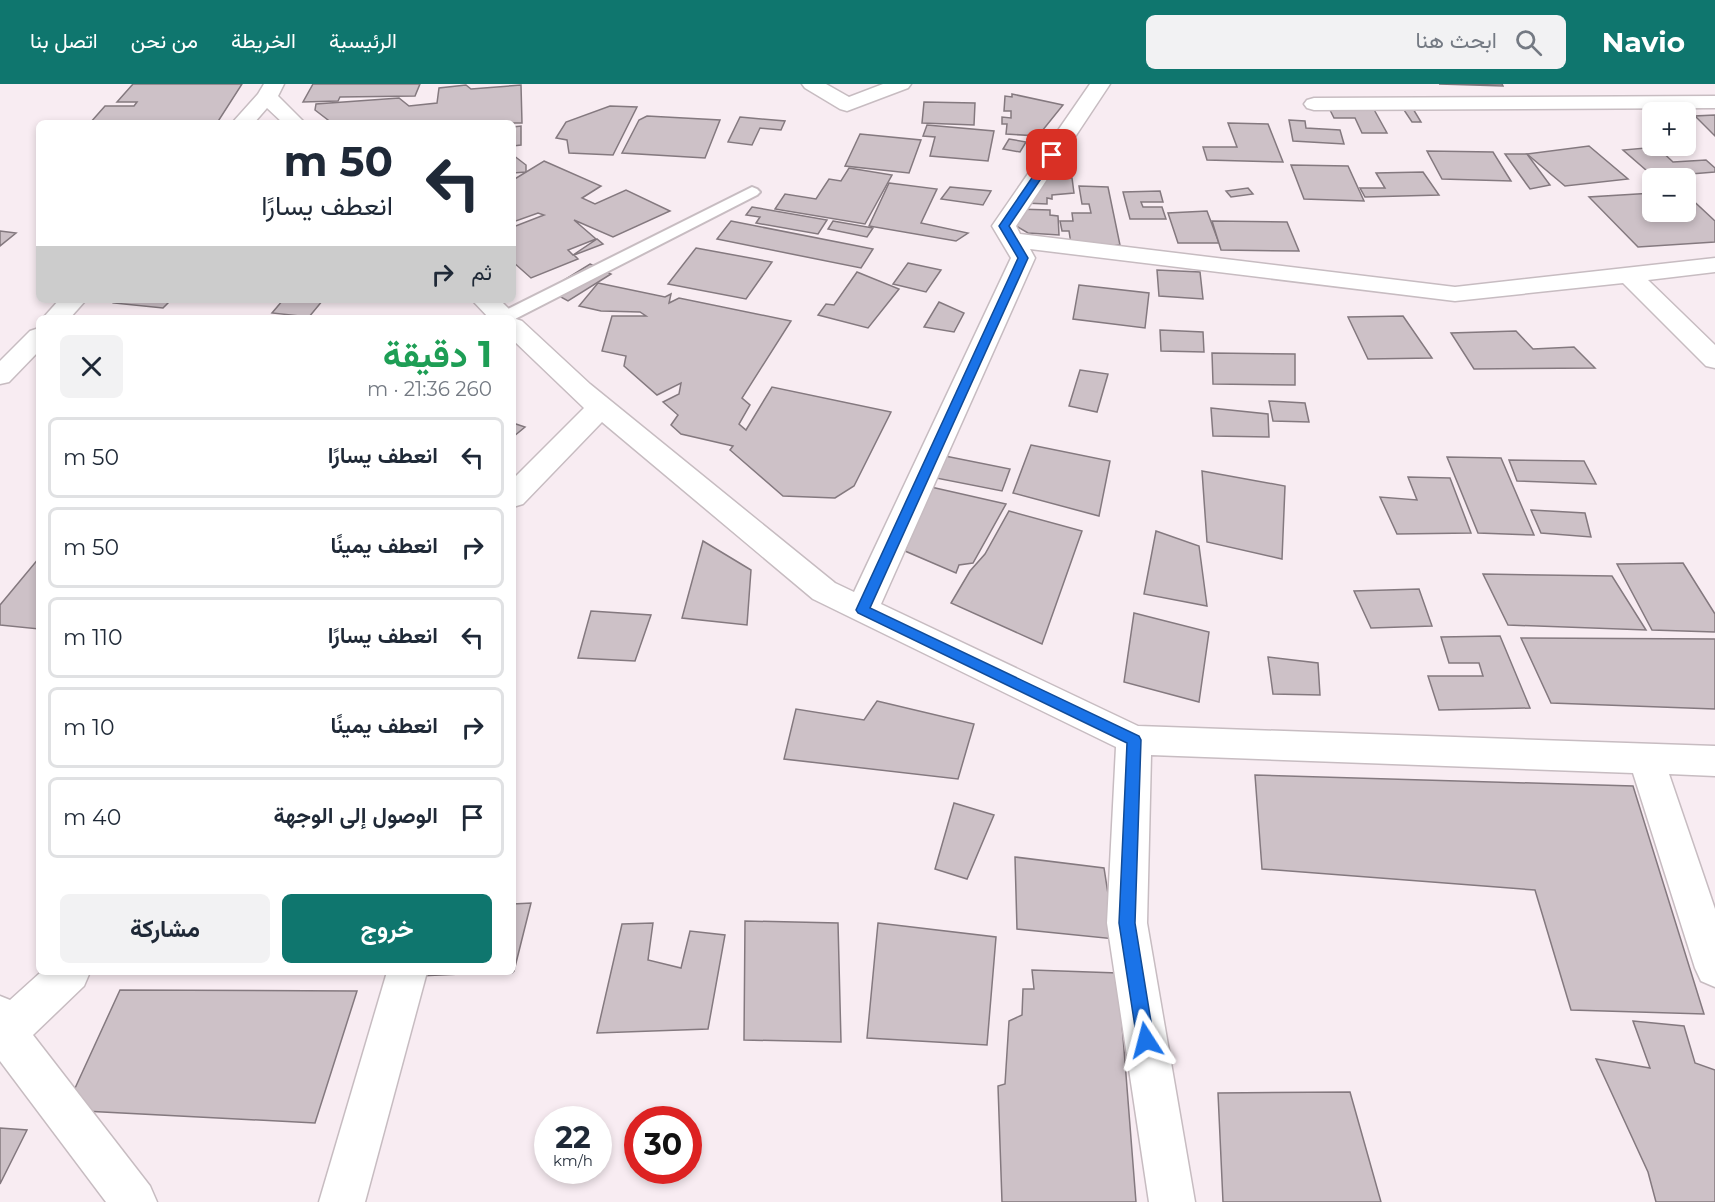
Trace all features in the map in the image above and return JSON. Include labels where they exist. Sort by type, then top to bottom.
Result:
[{"type":"street","points":[[812,84],[847,105],[901,84]]},
{"type":"street","points":[[862,610],[1023,258],[1004,226],[1100,84]]},
{"type":"street","points":[[245,120],[271,90],[293,120]]},
{"type":"street","points":[[1314,104],[1715,102]]},
{"type":"street","points":[[1012,240],[1455,294],[1715,265]]},
{"type":"street","points":[[1630,276],[1715,360]]},
{"type":"street","points":[[59,315],[70,303]]},
{"type":"street","points":[[488,303],[501,315]]},
{"type":"street","points":[[516,329],[601,406],[824,591],[1134,740],[1715,761]]},
{"type":"street","points":[[0,376],[36,339]]},
{"type":"street","points":[[516,494],[601,406]]},
{"type":"street","points":[[1134,740],[1127,923],[1172,1202]]},
{"type":"street","points":[[1647,759],[1715,968]]},
{"type":"street","points":[[66,975],[3,1024],[134,1202]]},
{"type":"street","points":[[342,1202],[406,975]]},
{"type":"lane","points":[[510,315],[752,192]]},
{"type":"building","points":[[133,84],[242,84],[219,120],[93,120],[105,106],[134,106],[137,102],[117,102]]},
{"type":"building","points":[[313,84],[420,84],[415,96],[340,97],[338,101],[303,102]]},
{"type":"building","points":[[1439,84],[1502,84],[1503,86]]},
{"type":"building","points":[[466,85],[471,89],[521,85],[522,123],[516,123],[516,120],[328,120],[315,110],[316,104],[399,98],[409,106],[437,103],[439,88]]},
{"type":"building","points":[[1012,94],[1063,105],[1038,136],[1006,134],[1007,124],[1002,124],[1002,117],[1011,118],[1011,111],[1004,111],[1005,96],[1012,97]]},
{"type":"building","points":[[924,102],[975,103],[974,125],[922,123]]},
{"type":"building","points":[[610,106],[637,107],[613,155],[569,153],[567,140],[556,138],[566,122]]},
{"type":"building","points":[[1328,106],[1372,106],[1387,133],[1362,133],[1355,118],[1334,118]]},
{"type":"building","points":[[1402,107],[1412,107],[1421,122],[1412,122]]},
{"type":"building","points":[[1715,115],[1715,136],[1696,117]]},
{"type":"building","points":[[647,116],[720,120],[705,158],[622,153],[639,120]]},
{"type":"building","points":[[740,117],[785,121],[781,130],[760,128],[752,145],[728,142]]},
{"type":"building","points":[[1289,120],[1305,121],[1306,128],[1340,130],[1344,144],[1293,141]]},
{"type":"building","points":[[1228,123],[1268,124],[1283,162],[1207,160],[1203,147],[1237,147]]},
{"type":"building","points":[[927,125],[994,131],[988,161],[930,156],[935,137],[923,136]]},
{"type":"building","points":[[521,126],[521,145],[516,146],[516,127]]},
{"type":"building","points":[[860,134],[921,140],[909,173],[845,166]]},
{"type":"building","points":[[1009,139],[1026,142],[1020,152],[1003,149]]},
{"type":"building","points":[[1589,146],[1628,179],[1565,186],[1527,154]]},
{"type":"building","points":[[1642,148],[1642,156],[1667,156],[1673,162],[1706,160],[1715,168],[1715,172],[1696,174],[1696,168],[1644,168],[1623,150]]},
{"type":"building","points":[[1427,151],[1493,152],[1511,181],[1442,179]]},
{"type":"building","points":[[1505,154],[1527,154],[1550,185],[1530,189]]},
{"type":"building","points":[[516,157],[526,165],[526,172],[516,173]]},
{"type":"building","points":[[544,161],[601,186],[582,198],[595,204],[626,190],[670,211],[613,237],[574,220],[596,239],[568,250],[573,255],[597,239],[603,244],[574,255],[578,259],[531,278],[516,265],[516,226],[544,215],[538,213],[516,221],[516,178]]},
{"type":"building","points":[[1291,165],[1348,166],[1364,201],[1304,199]]},
{"type":"building","points":[[849,168],[892,175],[865,224],[775,209],[785,194],[816,199],[829,179],[841,181]]},
{"type":"building","points":[[1423,172],[1439,195],[1365,197],[1360,188],[1385,188],[1376,173]]},
{"type":"building","points":[[1041,177],[1072,178],[1074,193],[1052,195],[1052,199],[1047,198],[1047,204],[1025,203]]},
{"type":"building","points":[[889,183],[937,189],[921,223],[968,233],[956,241],[869,226]]},
{"type":"building","points":[[1079,186],[1108,187],[1120,245],[1071,244],[1069,231],[1062,231],[1060,221],[1073,221],[1072,213],[1091,213],[1089,204],[1082,204]]},
{"type":"building","points":[[950,187],[991,191],[983,205],[941,199]]},
{"type":"building","points":[[1248,188],[1253,194],[1231,197],[1226,191]]},
{"type":"building","points":[[1160,191],[1163,202],[1141,202],[1143,207],[1162,207],[1166,219],[1130,219],[1123,192]]},
{"type":"building","points":[[1642,194],[1642,222],[1696,222],[1696,203],[1715,221],[1715,242],[1638,247],[1589,197]]},
{"type":"building","points":[[752,207],[827,220],[818,234],[756,223],[760,217],[746,215]]},
{"type":"building","points":[[1016,209],[1050,210],[1050,215],[1058,216],[1059,235],[1028,233],[1016,226]]},
{"type":"building","points":[[1207,211],[1219,243],[1178,243],[1168,213]]},
{"type":"building","points":[[731,221],[873,249],[861,268],[717,239]]},
{"type":"building","points":[[833,221],[873,228],[867,237],[828,229]]},
{"type":"building","points":[[1212,221],[1287,222],[1299,251],[1221,250]]},
{"type":"building","points":[[0,231],[16,233],[0,246]]},
{"type":"building","points":[[696,248],[772,262],[746,299],[668,284]]},
{"type":"building","points":[[908,263],[941,270],[926,292],[893,284]]},
{"type":"building","points":[[590,264],[611,274],[568,301],[548,290]]},
{"type":"building","points":[[1157,270],[1200,272],[1203,299],[1159,296]]},
{"type":"building","points":[[857,272],[899,289],[868,328],[818,315],[826,304],[834,305]]},
{"type":"building","points":[[598,283],[665,297],[671,294],[669,303],[679,298],[791,321],[742,398],[750,405],[739,424],[746,430],[772,387],[891,412],[854,486],[835,498],[783,496],[730,450],[733,446],[681,434],[671,425],[678,415],[663,402],[679,394],[681,383],[657,395],[624,366],[626,356],[602,351],[612,316],[646,316],[640,312],[601,311],[579,306]]},
{"type":"building","points":[[1079,285],[1149,293],[1145,328],[1073,319]]},
{"type":"building","points":[[939,302],[964,313],[954,332],[924,327]]},
{"type":"building","points":[[114,303],[168,303],[163,308]]},
{"type":"building","points":[[280,303],[321,303],[311,315],[272,313]]},
{"type":"building","points":[[1403,316],[1432,358],[1368,359],[1348,317]]},
{"type":"building","points":[[1160,330],[1203,332],[1204,352],[1161,351]]},
{"type":"building","points":[[1516,331],[1533,349],[1574,347],[1595,368],[1474,369],[1451,333]]},
{"type":"building","points":[[1212,353],[1295,354],[1295,385],[1213,384]]},
{"type":"building","points":[[1080,370],[1108,374],[1097,412],[1069,406]]},
{"type":"building","points":[[1269,401],[1305,403],[1309,422],[1273,421]]},
{"type":"building","points":[[1211,408],[1268,414],[1269,437],[1213,436]]},
{"type":"building","points":[[516,424],[525,427],[516,434]]},
{"type":"building","points":[[1031,445],[1110,461],[1099,516],[1013,493]]},
{"type":"building","points":[[945,456],[1010,469],[1002,491],[936,478]]},
{"type":"building","points":[[1447,457],[1501,458],[1534,535],[1478,533]]},
{"type":"building","points":[[1509,460],[1584,461],[1596,484],[1517,481]]},
{"type":"building","points":[[1202,471],[1285,486],[1282,559],[1207,542]]},
{"type":"building","points":[[1408,477],[1450,478],[1471,533],[1397,534],[1380,497],[1417,500]]},
{"type":"building","points":[[931,487],[1006,504],[973,563],[959,565],[956,573],[905,551]]},
{"type":"building","points":[[1531,510],[1585,513],[1591,537],[1541,533]]},
{"type":"building","points":[[1009,511],[1082,531],[1042,644],[951,603],[970,571],[985,554]]},
{"type":"building","points":[[1156,531],[1199,546],[1207,606],[1144,594]]},
{"type":"building","points":[[703,541],[751,570],[747,625],[682,618]]},
{"type":"building","points":[[36,562],[36,629],[0,625],[0,605]]},
{"type":"building","points":[[1683,563],[1715,614],[1715,632],[1652,630],[1617,564]]},
{"type":"building","points":[[1483,574],[1612,576],[1646,630],[1508,625]]},
{"type":"building","points":[[1419,589],[1432,626],[1371,628],[1354,591]]},
{"type":"building","points":[[591,611],[651,615],[635,661],[578,658]]},
{"type":"building","points":[[1134,613],[1209,632],[1199,702],[1124,682]]},
{"type":"building","points":[[1500,636],[1530,708],[1439,710],[1428,676],[1483,676],[1479,663],[1449,663],[1441,637]]},
{"type":"building","points":[[1521,638],[1715,639],[1715,709],[1551,703]]},
{"type":"building","points":[[1268,657],[1318,663],[1320,695],[1273,694]]},
{"type":"building","points":[[877,701],[974,724],[958,779],[784,759],[796,709],[864,720]]},
{"type":"building","points":[[1255,775],[1633,786],[1704,1014],[1571,1010],[1535,890],[1262,869]]},
{"type":"building","points":[[954,803],[994,815],[967,879],[935,869]]},
{"type":"building","points":[[1015,857],[1104,868],[1115,939],[1017,929]]},
{"type":"building","points":[[531,903],[516,963],[516,904]]},
{"type":"building","points":[[745,921],[838,923],[841,1042],[744,1040]]},
{"type":"building","points":[[653,923],[648,960],[681,968],[690,931],[725,935],[708,1029],[597,1033],[622,924]]},
{"type":"building","points":[[878,923],[996,937],[987,1045],[867,1038]]},
{"type":"building","points":[[1032,970],[1118,973],[1136,1202],[1002,1202],[998,1086],[1005,1084],[1009,1021],[1022,1015],[1023,989],[1034,989]]},
{"type":"building","points":[[120,990],[357,991],[315,1123],[65,1110]]},
{"type":"building","points":[[1633,1021],[1684,1026],[1695,1063],[1715,1070],[1715,1202],[1656,1202],[1648,1172],[1596,1059],[1650,1068]]},
{"type":"building","points":[[1350,1092],[1381,1202],[1223,1202],[1218,1093]]},
{"type":"building","points":[[0,1128],[27,1130],[0,1184]]},
{"type":"route","points":[[1052,155],[1004,226],[1023,258],[862,610],[1134,740],[1127,923],[1146,1040]]}]
